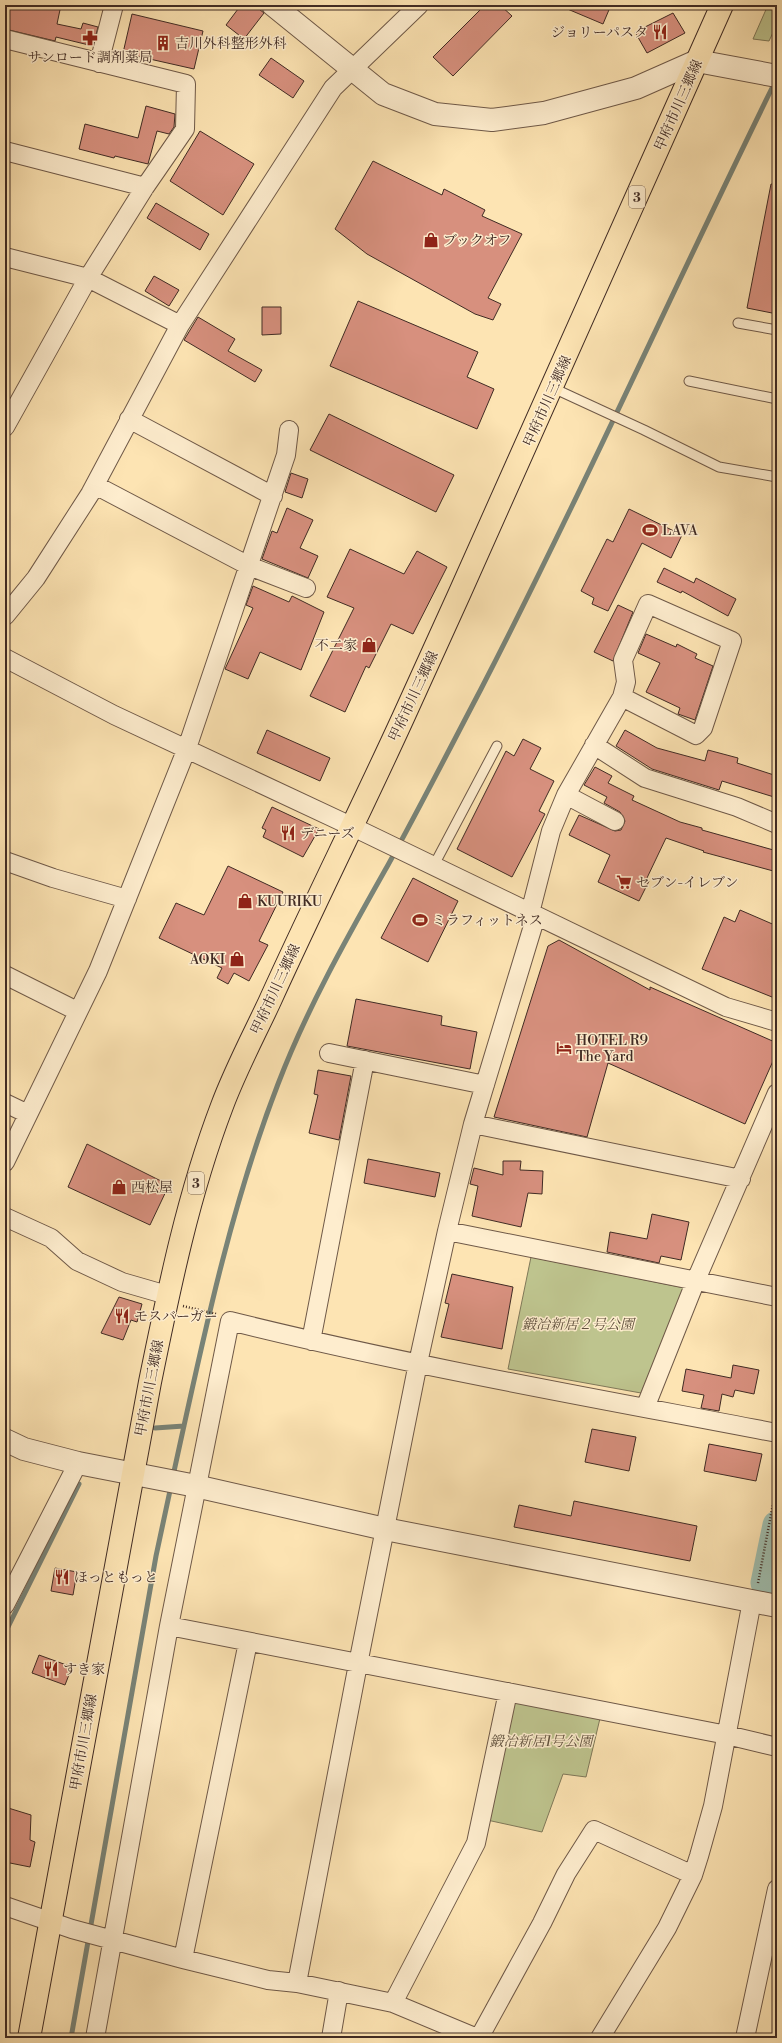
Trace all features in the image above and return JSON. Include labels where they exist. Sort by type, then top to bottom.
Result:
[{"type":"main road","name":"甲府市川三郷線","points":[[29,2038],[50,1922],[142,1476],[167,1295],[194,1188],[224,1101],[288,962],[353,827],[553,388],[722,5]]},
{"type":"street","points":[[99,63],[114,5]]},
{"type":"street","points":[[273,5],[383,94],[435,114],[492,120],[544,113],[636,88],[697,61],[777,76]]},
{"type":"street","points":[[5,616],[36,578],[95,485],[180,324],[333,88],[406,13],[419,5]]},
{"type":"street","points":[[5,39],[186,84],[185,129],[88,278],[5,427]]},
{"type":"street","points":[[5,151],[146,187]]},
{"type":"street","points":[[5,257],[88,278],[180,324]]},
{"type":"street","points":[[129,419],[273,496]]},
{"type":"street","points":[[5,1162],[77,1011],[98,971],[187,748],[273,496],[286,455],[289,430]]},
{"type":"street","points":[[95,485],[249,566],[306,588]]},
{"type":"street","points":[[297,1983],[358,1664],[418,1363],[447,1231],[473,1124],[533,914],[551,831],[566,795],[622,697],[626,682],[623,660],[648,604],[732,641],[703,728],[696,735],[622,697]]},
{"type":"street","points":[[5,658],[114,715],[187,748],[726,1006],[777,1022]]},
{"type":"street","points":[[594,745],[645,778],[737,807],[777,824]]},
{"type":"street","points":[[566,795],[615,821]]},
{"type":"street","points":[[5,861],[53,878],[127,899]]},
{"type":"street","points":[[5,975],[77,1011]]},
{"type":"street","points":[[329,1053],[485,1086]]},
{"type":"street","points":[[312,1341],[365,1060]]},
{"type":"street","points":[[645,1408],[696,1280],[777,1093]]},
{"type":"street","points":[[5,1103],[28,1114]]},
{"type":"street","points":[[473,1124],[741,1179]]},
{"type":"street","points":[[5,1217],[51,1238],[77,1261],[122,1282],[167,1295]]},
{"type":"street","points":[[447,1231],[777,1297]]},
{"type":"street","points":[[95,2038],[111,1939],[194,1486],[230,1321],[312,1341],[418,1363],[777,1433]]},
{"type":"street","points":[[5,1440],[24,1449],[78,1463],[194,1486],[385,1529],[755,1592],[777,1606]]},
{"type":"street","points":[[5,1605],[12,1573],[78,1463]]},
{"type":"street","points":[[600,2038],[667,1928],[693,1875],[714,1806],[755,1592]]},
{"type":"street","points":[[169,1626],[727,1735],[777,1747]]},
{"type":"street","points":[[183,1959],[248,1642]]},
{"type":"street","points":[[393,2003],[476,1843],[508,1692]]},
{"type":"street","points":[[5,1906],[72,1929],[183,1959],[268,1980],[297,1983],[393,2003],[478,2038],[542,1923],[566,1874],[594,1830],[693,1875]]},
{"type":"street","points":[[745,2038],[777,1889]]},
{"type":"street","points":[[331,2038],[339,1991]]},
{"type":"lane","points":[[738,323],[777,330]]},
{"type":"lane","points":[[689,381],[777,399]]},
{"type":"lane","points":[[553,388],[719,467],[777,477]]},
{"type":"lane","points":[[433,867],[497,746]]},
{"type":"path","points":[[188,1307],[221,1315]]},
{"type":"path","points":[[755,1592],[777,1483]]},
{"type":"green space","points":[[768,5],[777,5],[777,24],[769,41],[753,39]]},
{"type":"green space","name":"鍛冶新居２号公園","points":[[531,1257],[685,1288],[641,1393],[508,1369]]},
{"type":"green space","name":"鍛冶新居1号公園","points":[[508,1692],[602,1710],[586,1777],[563,1774],[542,1832],[487,1820]]},
{"type":"building","points":[[5,5],[61,5],[57,24],[81,29],[83,23],[98,27],[93,46],[56,37],[55,41],[5,29]]},
{"type":"building","points":[[241,5],[254,5],[264,13],[244,39],[226,25]]},
{"type":"building","points":[[485,5],[500,5],[512,16],[453,76],[433,57]]},
{"type":"building","points":[[558,5],[611,5],[603,24]]},
{"type":"building","name":"ジョリーパスタ","points":[[673,13],[685,33],[647,53],[635,32]]},
{"type":"building","name":"吉川外科整形外科","points":[[132,14],[203,31],[194,69],[123,53]]},
{"type":"building","points":[[271,58],[304,81],[293,98],[259,75]]},
{"type":"building","points":[[146,106],[175,114],[174,127],[169,134],[157,131],[148,164],[115,156],[114,158],[79,149],[85,124],[138,138]]},
{"type":"building","points":[[200,131],[254,164],[223,215],[170,181]]},
{"type":"building","points":[[373,161],[442,195],[444,189],[485,210],[482,216],[522,234],[488,298],[501,304],[493,320],[475,314],[367,254],[335,229]]},
{"type":"building","points":[[771,184],[777,185],[777,314],[747,308]]},
{"type":"building","points":[[156,203],[209,234],[200,250],[147,218]]},
{"type":"building","points":[[154,276],[179,290],[169,306],[145,291]]},
{"type":"building","points":[[358,301],[478,352],[467,377],[494,389],[477,429],[330,366]]},
{"type":"building","points":[[262,307],[281,307],[281,334],[262,335]]},
{"type":"building","points":[[198,317],[235,339],[228,351],[262,370],[255,382],[184,340]]},
{"type":"building","points":[[329,414],[454,475],[436,512],[310,450]]},
{"type":"building","points":[[291,473],[308,479],[302,498],[285,492]]},
{"type":"building","points":[[287,508],[313,520],[300,548],[318,556],[308,578],[262,559],[272,531],[277,533]]},
{"type":"building","points":[[629,509],[682,535],[671,558],[642,543],[608,611],[592,604],[594,598],[581,591],[607,539],[613,542]]},
{"type":"building","points":[[350,549],[404,574],[417,551],[447,567],[413,634],[391,624],[369,668],[366,666],[345,712],[310,696],[354,608],[327,597]]},
{"type":"building","points":[[664,568],[694,583],[696,578],[736,599],[728,616],[682,591],[681,593],[657,582]]},
{"type":"building","points":[[253,586],[289,602],[292,596],[324,612],[301,670],[260,652],[248,679],[225,669],[253,608],[246,605]]},
{"type":"building","points":[[618,605],[633,612],[613,661],[594,652]]},
{"type":"building","points":[[646,634],[676,647],[677,644],[697,654],[695,658],[713,666],[695,720],[678,714],[680,708],[646,692],[660,663],[638,653]]},
{"type":"building","points":[[267,730],[330,758],[320,781],[257,753]]},
{"type":"building","points":[[625,730],[657,748],[705,761],[708,750],[738,758],[737,763],[777,776],[777,789],[774,797],[722,781],[719,790],[652,769],[616,746]]},
{"type":"building","points":[[523,739],[541,748],[530,769],[554,781],[539,811],[545,814],[512,877],[457,849],[506,751],[514,756]]},
{"type":"building","points":[[595,767],[612,776],[608,783],[634,796],[632,800],[680,822],[702,828],[702,830],[777,851],[777,872],[703,852],[704,851],[666,838],[646,880],[649,881],[639,901],[598,882],[610,855],[569,835],[579,815],[615,831],[621,830],[625,821],[620,812],[604,803],[607,797],[584,785]]},
{"type":"building","points":[[272,807],[319,829],[303,857],[263,837],[266,830],[262,828]]},
{"type":"building","points":[[228,866],[283,892],[259,941],[268,945],[249,981],[234,973],[228,984],[217,978],[222,968],[159,938],[176,903],[204,915]]},
{"type":"building","name":"ミラフィットネス","points":[[413,878],[458,901],[428,962],[381,938]]},
{"type":"building","points":[[740,910],[777,926],[777,999],[702,969],[724,917],[735,922]]},
{"type":"building","points":[[559,940],[650,990],[650,987],[777,1043],[777,1052],[745,1124],[608,1063],[587,1137],[494,1117],[548,946]]},
{"type":"building","points":[[356,999],[442,1016],[441,1025],[477,1032],[470,1069],[347,1046]]},
{"type":"building","points":[[318,1070],[351,1076],[339,1140],[309,1133],[318,1095],[314,1094]]},
{"type":"building","points":[[87,1144],[169,1185],[150,1225],[68,1187]]},
{"type":"building","points":[[368,1159],[440,1173],[435,1197],[364,1183]]},
{"type":"building","points":[[503,1161],[521,1161],[520,1170],[543,1171],[542,1194],[528,1193],[521,1227],[472,1216],[478,1186],[470,1184],[474,1168],[503,1175]]},
{"type":"building","points":[[652,1214],[689,1222],[681,1260],[661,1256],[659,1263],[607,1252],[610,1232],[647,1239]]},
{"type":"building","points":[[452,1274],[513,1287],[502,1349],[441,1337],[449,1304],[445,1303]]},
{"type":"building","points":[[119,1297],[142,1304],[137,1322],[131,1320],[123,1340],[101,1333]]},
{"type":"building","points":[[733,1365],[759,1370],[754,1394],[735,1390],[733,1397],[722,1394],[719,1411],[701,1408],[704,1395],[682,1391],[686,1369],[731,1378]]},
{"type":"building","points":[[592,1429],[636,1437],[629,1471],[585,1462]]},
{"type":"building","points":[[709,1444],[762,1454],[756,1481],[704,1471]]},
{"type":"building","points":[[574,1501],[697,1526],[690,1561],[514,1527],[519,1505],[571,1516]]},
{"type":"building","points":[[55,1568],[77,1572],[73,1595],[51,1591]]},
{"type":"building","points":[[39,1655],[72,1667],[65,1685],[32,1673]]},
{"type":"building","points":[[5,1807],[31,1815],[30,1840],[35,1842],[30,1867],[5,1862]]},
{"type":"waterway","points":[[173,1476],[206,1327],[231,1229],[261,1132],[289,1056],[329,973],[400,843],[519,614],[775,82]]},
{"type":"waterway","points":[[155,1428],[184,1426]]},
{"type":"waterway","points":[[5,1633],[79,1484]]},
{"type":"waterway","points":[[71,2038],[156,1556],[171,1486]]},
{"type":"waterway","points":[[765,1583],[777,1525]]},
{"type":"place","name":"ジョリーパスタ","points":[[660,32]]},
{"type":"place","name":"サンロード調剤薬局","points":[[90,38]]},
{"type":"place","name":"吉川外科整形外科","points":[[163,43]]},
{"type":"place","name":"ブックオフ","points":[[431,240]]},
{"type":"place","name":"LAVA","points":[[650,530]]},
{"type":"place","name":"不二家","points":[[369,645]]},
{"type":"place","name":"デニーズ","points":[[288,833]]},
{"type":"place","name":"セブン-イレブン","points":[[624,882]]},
{"type":"place","name":"KUURIKU","points":[[245,901]]},
{"type":"place","name":"ミラフィットネス","points":[[420,920]]},
{"type":"place","name":"AOKI","points":[[237,959]]},
{"type":"place","name":"HOTEL R9 The Yard","points":[[564,1048]]},
{"type":"place","name":"西松屋","points":[[119,1187]]},
{"type":"place","name":"モスバーガー","points":[[122,1316]]},
{"type":"place","name":"ほっともっと","points":[[62,1577]]},
{"type":"place","name":"すき家","points":[[51,1669]]}]
